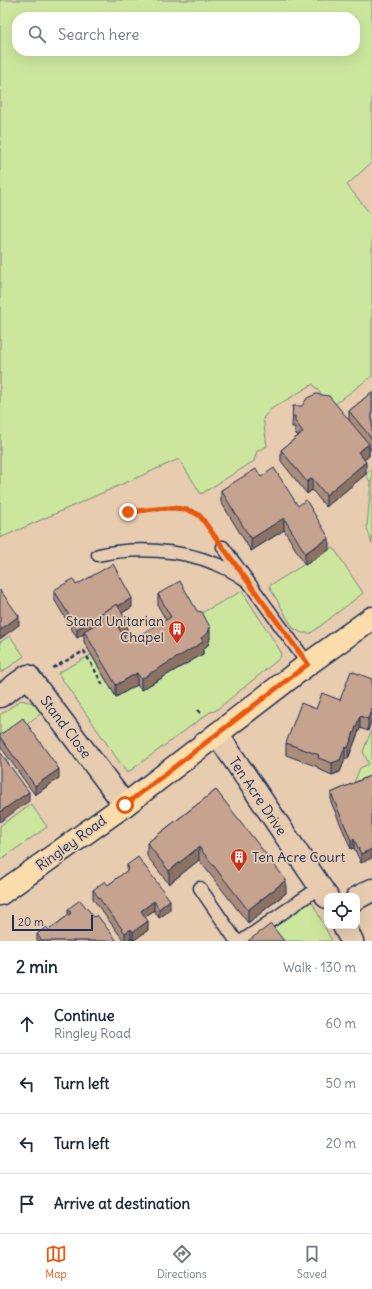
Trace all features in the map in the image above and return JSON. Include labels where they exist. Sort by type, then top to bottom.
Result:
[{"type":"main road","name":"Ringley Road","points":[[0,894],[125,805],[308,664],[372,618]]},
{"type":"street","name":"Stand Close","points":[[0,696],[28,676],[125,805]]},
{"type":"street","name":"Ten Acre Drive","points":[[217,734],[323,892]]},
{"type":"street","points":[[360,896],[372,890]]},
{"type":"street","points":[[346,929],[352,941]]},
{"type":"lane","points":[[224,548],[308,664]]},
{"type":"lane","points":[[98,555],[115,551],[178,554],[217,564],[246,580]]},
{"type":"lane","points":[[200,888],[235,939],[240,941],[323,892]]},
{"type":"path","points":[[128,512],[168,509],[194,512],[200,516],[224,548]]},
{"type":"path","points":[[57,666],[84,652],[103,685]]},
{"type":"green space","points":[[0,0],[372,0],[372,162],[347,185],[372,216],[372,376],[331,407],[313,384],[271,409],[263,418],[267,446],[257,451],[254,461],[201,494],[179,459],[0,538]]},
{"type":"green space","points":[[372,469],[372,544],[367,527],[371,483],[366,474]]},
{"type":"green space","points":[[333,547],[363,593],[311,633],[302,633],[293,628],[269,586]]},
{"type":"green space","points":[[242,591],[281,652],[280,658],[215,711],[210,712],[127,773],[58,673],[91,655],[116,697],[194,617]]},
{"type":"green space","points":[[10,636],[24,656],[1,673],[0,642]]},
{"type":"green space","points":[[21,700],[33,703],[42,713],[0,742],[0,715]]},
{"type":"green space","points":[[372,729],[372,777],[353,785],[360,768],[369,764],[363,752]]},
{"type":"green space","points":[[31,804],[47,827],[0,860],[0,826]]},
{"type":"green space","points":[[310,901],[324,925],[324,929],[326,929],[332,941],[275,941],[268,932]]},
{"type":"building","points":[[372,392],[372,439],[349,411]]},
{"type":"building","points":[[316,394],[329,396],[369,444],[358,452],[366,462],[326,495],[312,478],[307,482],[281,450],[303,432],[295,421],[295,416],[292,416],[293,406],[302,406],[307,398]]},
{"type":"building","points":[[274,468],[298,506],[306,500],[329,538],[305,553],[284,518],[251,539],[221,490],[256,469],[261,477]]},
{"type":"building","points":[[113,564],[132,598],[118,606],[117,604],[77,629],[54,590],[73,579],[76,585]]},
{"type":"building","name":"Stand Unitarian Chapel","points":[[180,581],[197,611],[202,612],[210,627],[208,633],[201,638],[203,642],[141,679],[137,673],[116,685],[84,631],[103,620],[100,614],[117,604],[127,622],[118,627],[127,642],[171,617],[158,594]]},
{"type":"building","points":[[0,590],[19,616],[0,630]]},
{"type":"building","points":[[351,671],[372,679],[372,707],[368,719],[360,716],[348,748],[345,747],[340,760],[332,763],[318,758],[319,755],[286,743],[301,703],[316,709],[322,693],[340,700]]},
{"type":"building","points":[[23,718],[59,769],[35,786],[0,737],[0,735]]},
{"type":"building","points":[[0,752],[29,792],[0,812]]},
{"type":"building","points":[[372,775],[372,849],[361,854],[354,839],[351,840],[331,793]]},
{"type":"building","name":"Ten Acre Court","points":[[216,790],[286,880],[248,910],[199,847],[169,871],[147,843]]},
{"type":"building","points":[[138,857],[170,900],[159,909],[154,901],[141,911],[148,921],[133,932],[131,929],[125,933],[93,890],[105,881],[108,885],[129,869],[127,865]]},
{"type":"building","points":[[80,900],[94,917],[97,915],[117,941],[42,941],[37,934],[46,927],[49,930],[71,913],[68,909]]},
{"type":"building","points":[[271,924],[284,941],[248,941]]},
{"type":"building","points":[[132,938],[135,941],[127,941]]},
{"type":"place","name":"Stand Unitarian Chapel","points":[[177,644]]},
{"type":"place","name":"Ten Acre Court","points":[[239,872]]},
{"type":"route","points":[[125,805],[308,664],[200,516],[194,512],[184,509],[128,512]]}]
